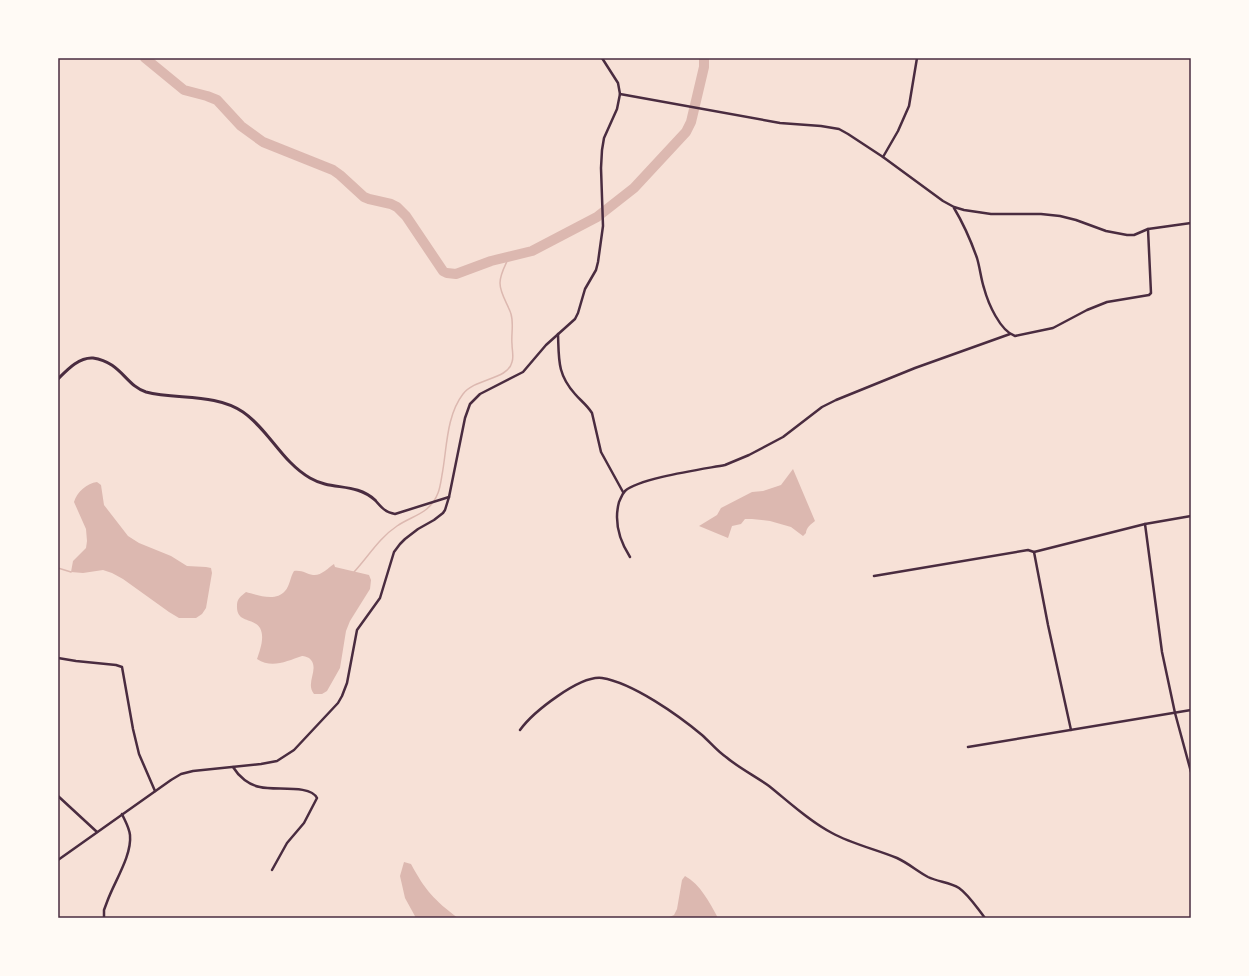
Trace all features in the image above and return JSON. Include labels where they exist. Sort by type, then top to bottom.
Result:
[{"type":"street","points":[[58,860],[177,776],[188,772],[272,762],[286,756],[298,746],[338,703],[346,683],[357,630],[380,598],[394,552],[405,539],[443,513],[447,506],[465,418],[470,404],[480,394],[523,372],[546,345],[574,319],[578,313],[585,289],[596,270],[603,226],[601,168],[602,150],[604,138],[617,109],[620,94],[618,83],[602,58]]},
{"type":"street","points":[[883,157],[898,131],[908,106],[917,58]]},
{"type":"street","points":[[620,94],[780,123],[833,128],[848,134],[883,157],[935,195],[954,207],[964,210],[984,214],[1041,214],[1060,216],[1106,231],[1134,235],[1148,229],[1191,223]]},
{"type":"street","points":[[954,207],[975,255],[992,308],[1002,326],[1010,334],[1018,336],[1046,330],[1062,324],[1101,304],[1149,295],[1152,293],[1148,229]]},
{"type":"street","points":[[558,334],[561,373],[569,387],[592,413],[601,452],[623,492]]},
{"type":"street","points":[[630,557],[622,542],[617,520],[618,506],[623,492],[645,482],[735,462],[783,437],[822,407],[836,400],[921,366],[1010,334]]},
{"type":"street","points":[[58,379],[77,363],[87,358],[93,358],[114,366],[135,386],[144,391],[228,404],[239,409],[255,422],[292,464],[306,475],[326,484],[361,491],[375,500],[383,510],[389,513],[395,514],[449,497]]},
{"type":"street","points":[[874,576],[1028,550],[1034,552],[1145,524],[1191,516]]},
{"type":"street","points":[[1145,524],[1162,652],[1191,772]]},
{"type":"street","points":[[1034,552],[1071,730]]},
{"type":"street","points":[[58,658],[122,667],[139,754],[155,791]]},
{"type":"street","points":[[520,730],[539,711],[577,684],[594,678],[612,680],[662,706],[692,727],[727,758],[760,780],[831,833],[853,843],[899,859],[928,877],[952,884],[961,890],[985,918]]},
{"type":"street","points":[[968,747],[1191,710]]},
{"type":"street","points":[[232,767],[241,777],[259,787],[273,790],[298,789],[316,796],[316,801],[304,823],[287,843],[272,870]]},
{"type":"street","points":[[58,796],[97,832]]},
{"type":"street","points":[[104,918],[106,902],[128,851],[130,838],[122,814]]},
{"type":"street","points":[[961,890],[966,889]]},
{"type":"shaded area","points":[[793,469],[815,521],[809,526],[803,536],[791,527],[770,521],[752,519],[745,519],[741,524],[732,526],[728,538],[699,526],[717,515],[721,508],[752,492],[763,491],[781,485]]},
{"type":"shaded area","points":[[97,482],[101,485],[104,505],[128,536],[139,543],[171,556],[187,566],[211,568],[212,573],[206,608],[202,614],[196,618],[179,618],[123,579],[103,570],[83,573],[71,572],[73,561],[86,548],[87,541],[86,529],[74,502],[77,495],[83,489],[90,484]]},
{"type":"shaded area","points":[[334,564],[335,567],[369,575],[371,580],[370,589],[350,621],[346,631],[340,668],[327,691],[322,694],[314,694],[311,681],[314,668],[309,658],[302,656],[274,664],[257,659],[262,644],[260,628],[253,622],[242,618],[239,615],[237,611],[237,603],[246,592],[266,597],[281,594],[287,589],[294,571],[316,575],[322,573]]},
{"type":"shaded area","points":[[404,862],[411,864],[431,894],[442,906],[458,918],[416,918],[405,898],[400,876]]},
{"type":"shaded area","points":[[685,876],[700,889],[718,918],[667,918],[674,915],[677,909],[682,880]]},
{"type":"waterway","points":[[145,58],[184,90],[217,100],[241,126],[263,142],[333,170],[364,197],[397,207],[406,216],[443,271],[456,274],[491,261],[532,251],[597,217],[634,188],[686,132],[691,122],[704,67],[704,58]]},
{"type":"waterway","points":[[354,572],[379,542],[391,531],[403,522],[426,510],[435,500],[444,465],[450,422],[457,403],[468,389],[498,376],[509,368],[512,362],[511,314],[500,287],[502,273],[509,257]]},
{"type":"waterway","points":[[58,568],[71,572]]}]
